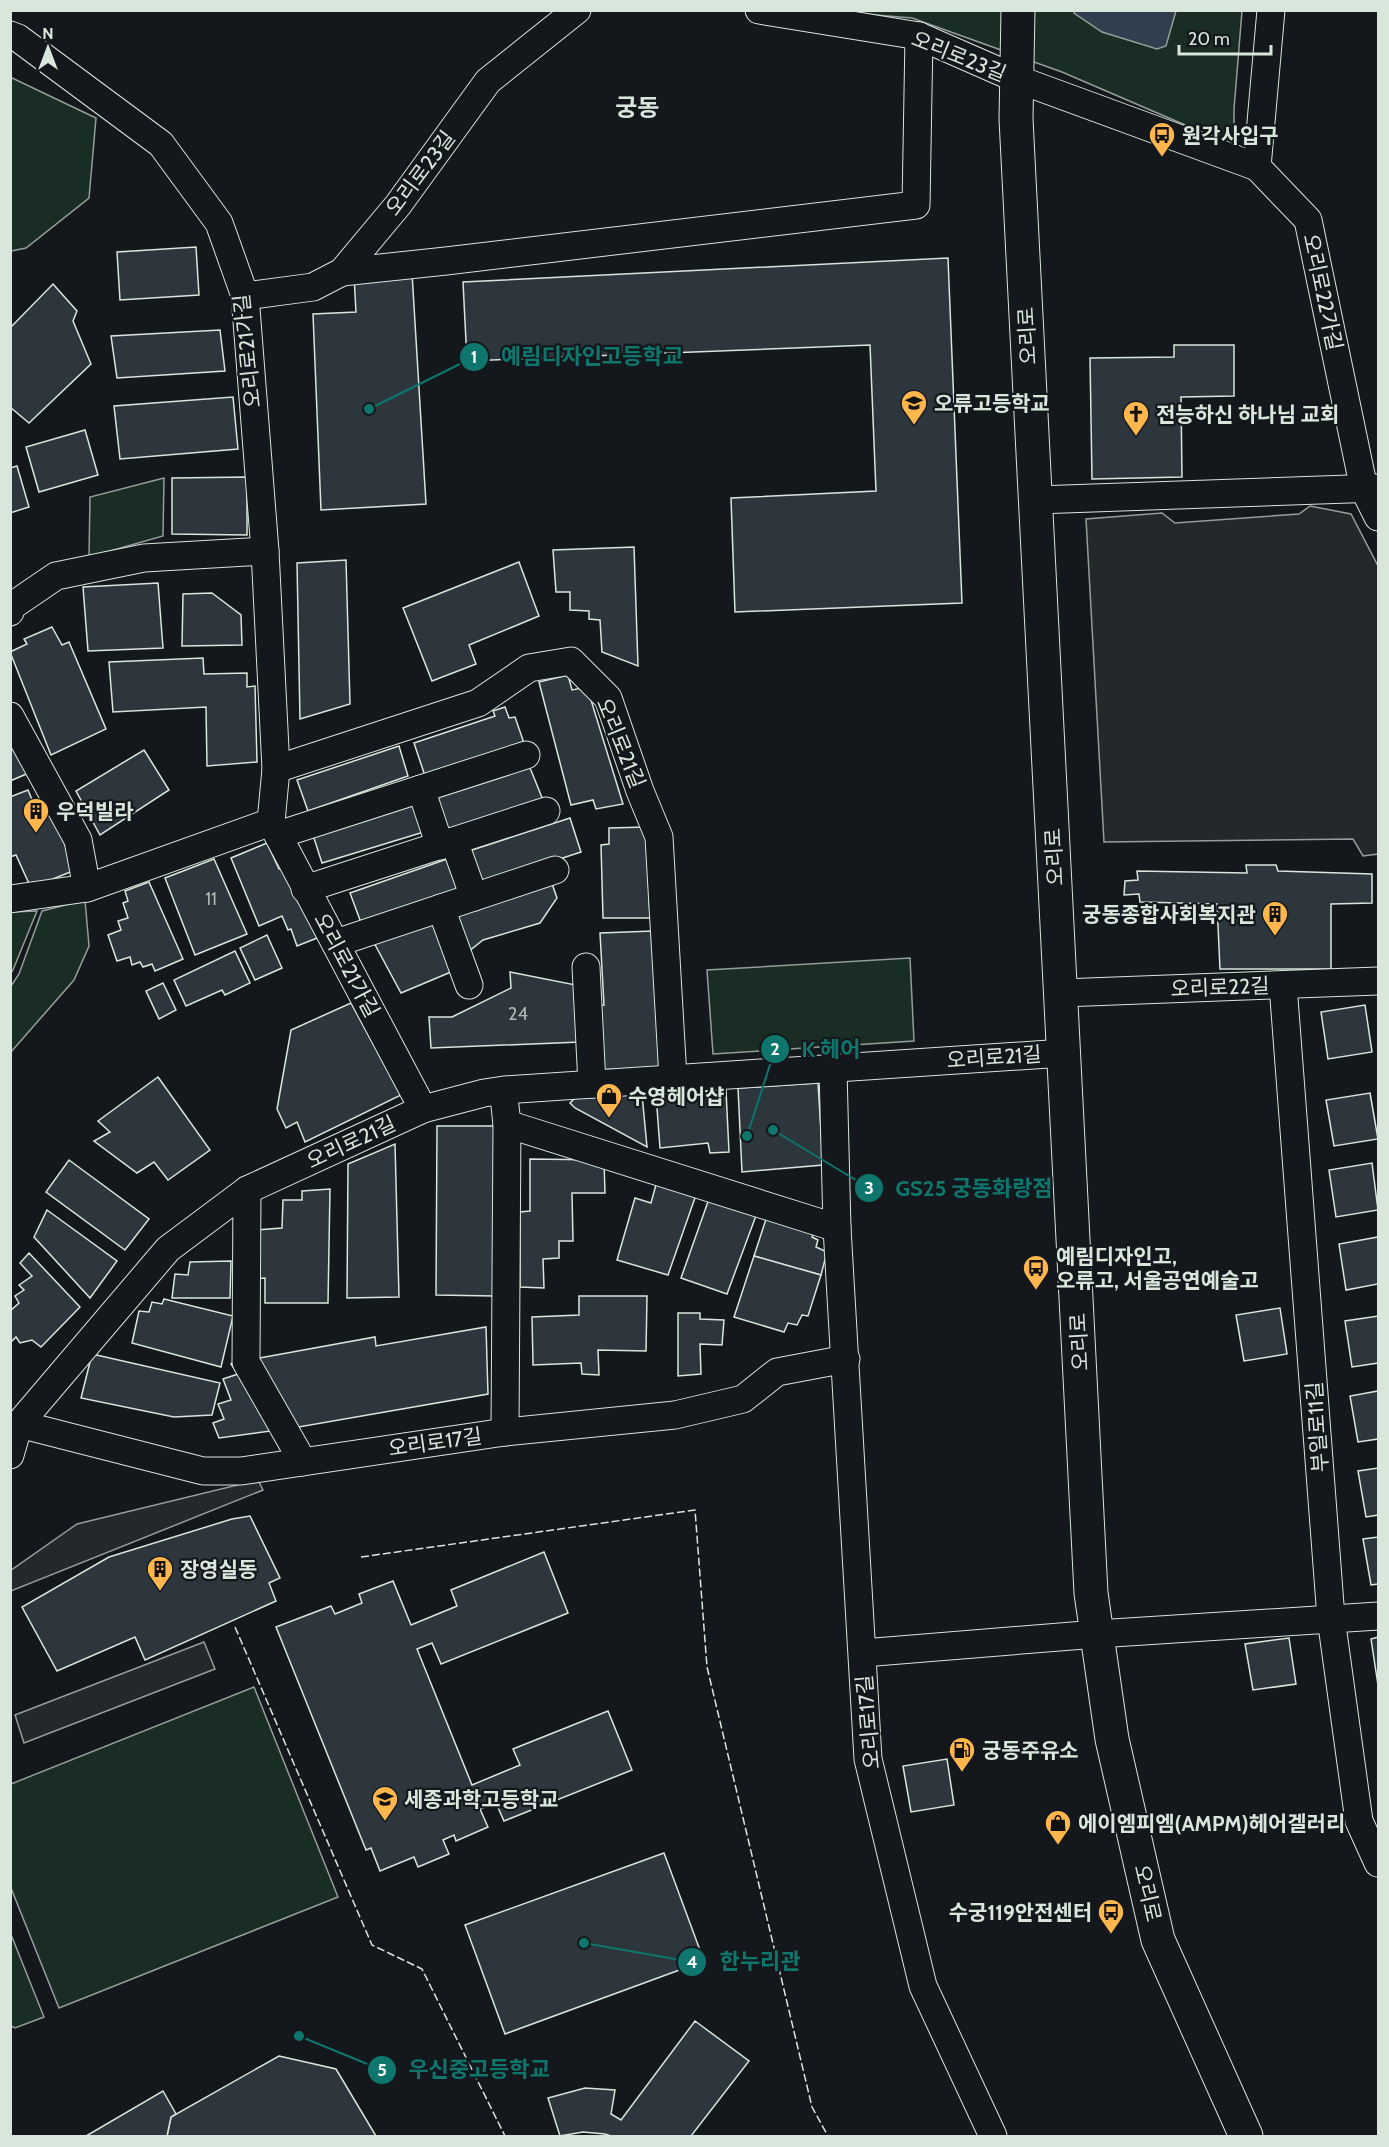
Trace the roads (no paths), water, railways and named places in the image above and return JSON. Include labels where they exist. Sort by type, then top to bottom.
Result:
[{"type":"main road","name":"오리로","points":[[1018,10],[1016,119],[1091,1593],[1112,1739],[1158,1940],[1246,2136]]},
{"type":"street","name":"오리로23길","points":[[245,296],[313,287],[342,272],[398,205],[488,81],[577,10]]},
{"type":"street","name":"오리로23길","points":[[759,10],[919,36],[1017,79]]},
{"type":"street","points":[[1017,79],[1257,166],[1271,10]]},
{"type":"street","name":"오리로21가길","points":[[10,35],[18,38],[161,144],[219,223],[245,296],[265,551],[276,769],[274,829],[423,1109]]},
{"type":"street","points":[[342,272],[916,205],[919,36]]},
{"type":"street","name":"오리로22가길","points":[[1257,166],[1308,220],[1378,517]]},
{"type":"street","points":[[1036,500],[1371,488]]},
{"type":"street","points":[[11,607],[56,576],[144,558],[265,551]]},
{"type":"street","name":"오리로21길","points":[[276,769],[478,703],[529,668],[571,661],[608,698],[659,837],[673,1078]]},
{"type":"street","points":[[10,716],[78,840],[87,888]]},
{"type":"street","points":[[10,899],[87,888],[274,829],[421,789],[526,755]]},
{"type":"street","points":[[421,789],[474,897]]},
{"type":"street","points":[[305,889],[546,811]]},
{"type":"street","points":[[336,943],[555,870]]},
{"type":"street","points":[[441,908],[468,985]]},
{"type":"street","points":[[586,967],[591,1084]]},
{"type":"street","name":"오리로22길","points":[[1062,993],[1378,981]]},
{"type":"street","name":"부일로11길","points":[[1283,985],[1331,1618],[1359,1821],[1378,1863]]},
{"type":"street","name":"오리로21길","points":[[10,1455],[19,1424],[168,1249],[247,1190],[423,1109],[504,1090],[1064,1053]]},
{"type":"street","name":"오리로17길","points":[[833,1069],[837,1228],[868,1759],[923,1986],[993,2136]]},
{"type":"street","points":[[504,1090],[507,1124],[505,1432]]},
{"type":"street","points":[[507,1124],[837,1228]]},
{"type":"street","points":[[247,1190],[246,1362],[303,1462]]},
{"type":"street","name":"오리로17길","points":[[19,1424],[203,1471],[241,1471],[505,1432],[675,1415],[743,1399],[777,1372],[846,1359]]},
{"type":"street","points":[[862,1653],[1378,1616]]},
{"type":"water","points":[[1074,10],[1176,11],[1166,46],[1157,49],[1102,32],[1074,13]]},
{"type":"place","name":"원각사입구","points":[[1162,158]]},
{"type":"place","name":"예림디자인고등학교","points":[[369,409]]},
{"type":"place","name":"오류고등학교","points":[[914,426]]},
{"type":"place","name":"전능하신 하나님 교회","points":[[1136,437]]},
{"type":"place","name":"우덕빌라","points":[[36,834]]},
{"type":"place","name":"궁동종합사회복지관","points":[[1275,937]]},
{"type":"place","name":"수영헤어샵","points":[[609,1119]]},
{"type":"place","name":"GS25 궁동화랑점","points":[[773,1130]]},
{"type":"place","name":"K 헤어","points":[[747,1136]]},
{"type":"place","name":"예림디자인고, 오류고, 서울공연예술고","points":[[1036,1291]]},
{"type":"place","name":"장영실동","points":[[160,1592]]},
{"type":"place","name":"궁동주유소","points":[[962,1773]]},
{"type":"place","name":"세종과학고등학교","points":[[385,1822]]},
{"type":"place","name":"에이엠피엠(AMPM)헤어겔러리","points":[[1058,1846]]},
{"type":"place","name":"수궁119안전센터","points":[[1111,1935]]},
{"type":"place","name":"한누리관","points":[[584,1943]]},
{"type":"place","name":"우신중고등학교","points":[[299,2036]]},
{"type":"district","name":"궁동","points":[[637,107]]}]
